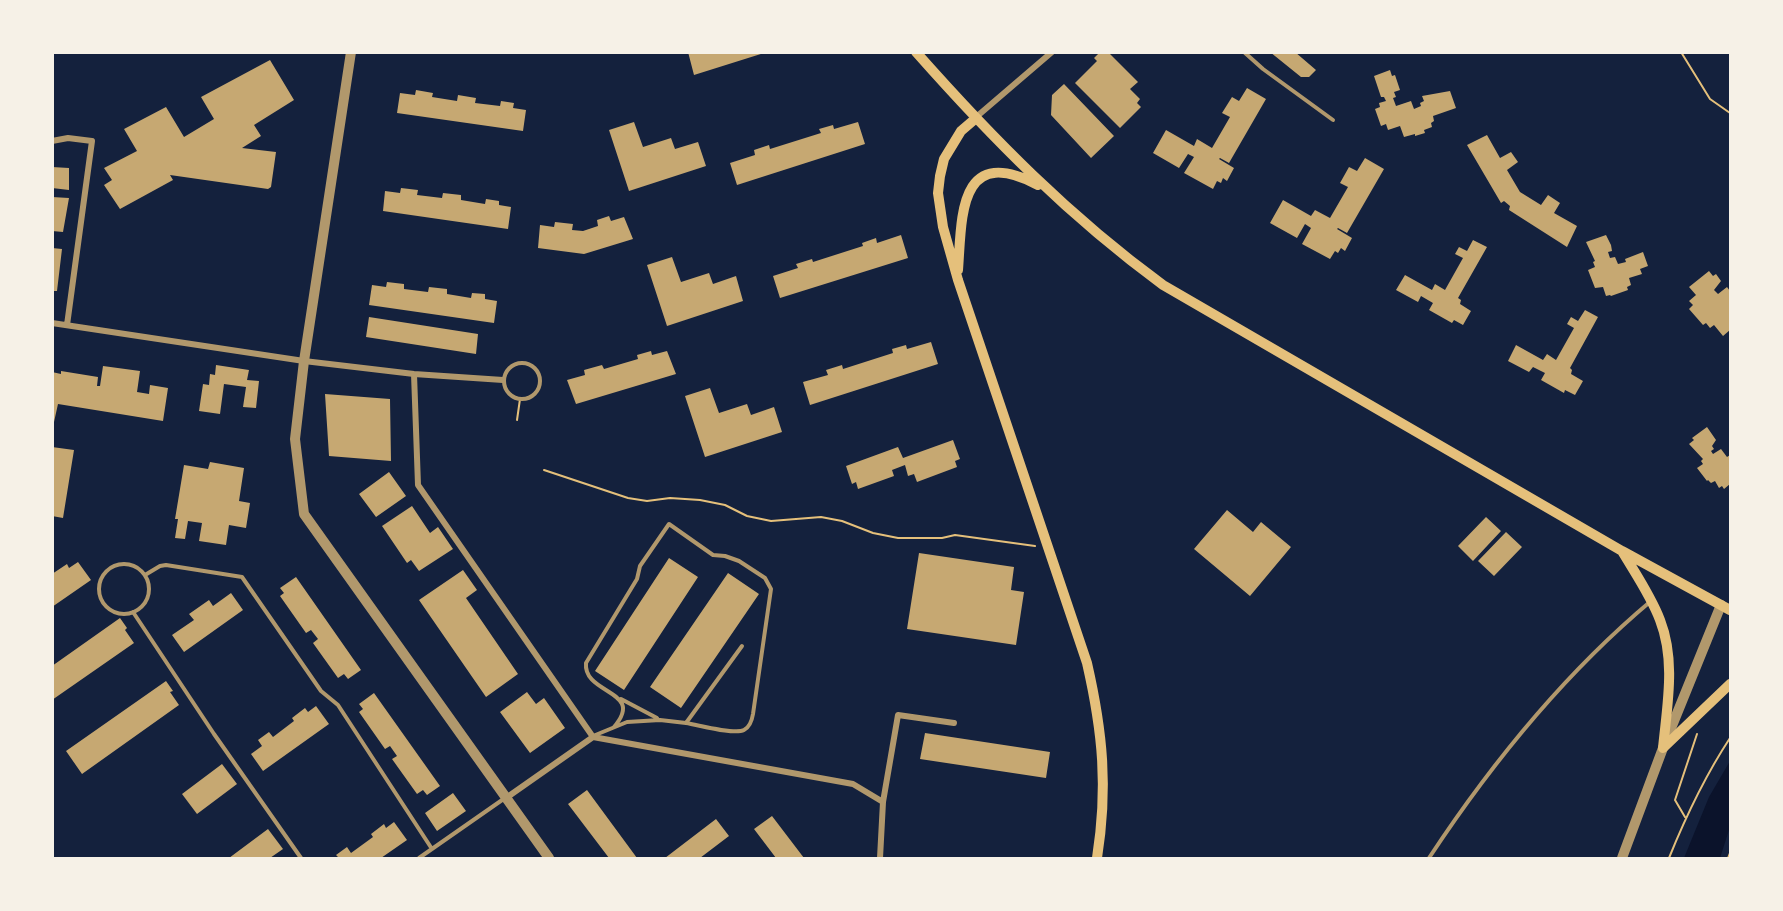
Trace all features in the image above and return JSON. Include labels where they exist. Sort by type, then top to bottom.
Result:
[{"type":"main road","points":[[915,52],[975,119],[1048,191],[1120,253],[1163,285],[1622,551],[1726,608]]},
{"type":"main road","points":[[975,119],[961,131],[944,159],[938,193],[939,209],[958,280],[1088,663],[1099,721],[1104,791],[1097,858]]},
{"type":"main road","points":[[958,280],[964,203],[974,184],[985,176],[999,173],[1010,174],[1022,177],[1048,191]]},
{"type":"main road","points":[[1622,551],[1651,601],[1666,641],[1669,666],[1663,748]]},
{"type":"main road","points":[[1663,748],[1731,684]]},
{"type":"street","points":[[351,52],[303,361],[295,439],[304,514],[549,858]]},
{"type":"street","points":[[975,119],[1052,52]]},
{"type":"street","points":[[52,141],[68,138],[92,141],[67,325]]},
{"type":"street","points":[[52,323],[303,361],[414,374],[503,380]]},
{"type":"street","points":[[414,374],[418,484],[593,737],[853,784],[883,802]]},
{"type":"street","points":[[1622,858],[1663,748],[1726,608]]},
{"type":"street","points":[[880,858],[883,802],[898,715],[954,723]]},
{"type":"street","points":[[506,798],[593,737]]},
{"type":"lane","points":[[1244,52],[1263,69],[1333,120]]},
{"type":"lane","points":[[525,362],[536,368],[540,379],[538,390],[529,398],[520,399],[507,392],[503,380],[504,374],[513,365],[525,362]]},
{"type":"lane","points":[[593,737],[627,722],[660,720],[732,731],[749,726],[753,714],[771,590],[765,578],[739,561],[713,555],[669,524],[640,566],[637,579],[586,663],[585,669],[589,678],[620,699],[622,718],[614,727]]},
{"type":"lane","points":[[122,564],[139,569],[145,575],[149,589],[148,596],[145,603],[134,612],[116,613],[103,603],[99,586],[107,571],[122,564]]},
{"type":"lane","points":[[145,575],[166,565],[242,577],[321,690],[338,705],[432,849]]},
{"type":"lane","points":[[1429,858],[1480,784],[1550,699],[1619,628],[1651,601]]},
{"type":"lane","points":[[134,612],[214,734],[301,858]]},
{"type":"lane","points":[[686,723],[742,646]]},
{"type":"lane","points":[[615,696],[660,720]]},
{"type":"lane","points":[[419,858],[506,798]]},
{"type":"path","points":[[1681,52],[1710,99],[1731,113]]},
{"type":"path","points":[[517,420],[520,399]]},
{"type":"path","points":[[544,470],[628,498],[647,501],[670,498],[700,500],[725,506],[747,516],[771,521],[822,517],[842,521],[873,533],[898,538],[942,538],[955,535],[1048,548]]},
{"type":"path","points":[[1685,817],[1675,800],[1704,708]]},
{"type":"path","points":[[1669,858],[1685,817],[1714,762],[1731,738]]},
{"type":"path","points":[[1728,858],[1731,853]]},
{"type":"water","points":[[1730,761],[1730,827],[1720,858],[1684,858],[1709,797]]},
{"type":"building","points":[[688,52],[764,52],[764,53],[694,75]]},
{"type":"building","points":[[1100,52],[1108,52],[1138,82],[1130,89],[1140,99],[1137,103],[1141,107],[1120,128],[1075,83],[1097,61],[1094,58]]},
{"type":"building","points":[[1270,52],[1295,52],[1316,70],[1309,77],[1301,77]]},
{"type":"building","points":[[270,60],[294,100],[254,125],[261,136],[242,148],[276,152],[271,187],[268,189],[170,175],[173,180],[120,209],[104,185],[112,180],[104,168],[137,151],[124,129],[166,107],[184,137],[214,119],[201,97]]},
{"type":"building","points":[[1390,70],[1392,76],[1395,75],[1400,90],[1394,92],[1396,97],[1393,98],[1396,106],[1411,101],[1414,109],[1421,106],[1420,103],[1424,101],[1422,96],[1450,91],[1456,108],[1433,116],[1432,127],[1424,130],[1425,133],[1415,136],[1415,134],[1404,137],[1400,126],[1388,130],[1386,124],[1381,126],[1375,109],[1380,107],[1379,103],[1386,101],[1384,97],[1381,97],[1374,76]]},
{"type":"building","points":[[1064,84],[1114,136],[1091,158],[1051,115],[1052,95]]},
{"type":"building","points":[[1247,88],[1266,99],[1229,163],[1219,159],[1234,168],[1227,181],[1223,178],[1221,183],[1217,181],[1213,189],[1184,173],[1194,157],[1188,154],[1179,168],[1153,153],[1166,130],[1194,146],[1197,139],[1212,148],[1230,117],[1222,113],[1232,97],[1239,101]]},
{"type":"building","points":[[416,90],[433,93],[432,97],[457,101],[458,95],[476,98],[475,103],[500,106],[501,101],[514,103],[513,108],[526,110],[523,131],[397,113],[400,93],[415,95]]},
{"type":"building","points":[[634,122],[643,147],[671,138],[675,149],[698,142],[706,166],[629,191],[609,130]]},
{"type":"building","points":[[858,122],[865,144],[737,185],[730,163],[755,155],[754,150],[769,145],[770,149],[821,133],[819,129],[833,125],[834,129]]},
{"type":"building","points":[[1487,135],[1500,158],[1511,152],[1518,162],[1507,170],[1520,192],[1541,205],[1548,195],[1560,203],[1554,213],[1577,226],[1567,247],[1509,210],[1510,206],[1504,201],[1501,203],[1467,145]]},
{"type":"building","points":[[1365,158],[1384,169],[1347,233],[1337,229],[1352,238],[1345,251],[1341,248],[1338,253],[1335,251],[1330,259],[1302,244],[1311,228],[1305,224],[1297,238],[1270,223],[1283,200],[1311,216],[1315,210],[1330,218],[1348,187],[1340,183],[1349,167],[1357,171]]},
{"type":"building","points":[[52,167],[69,168],[69,190],[52,188]]},
{"type":"building","points":[[401,188],[418,190],[417,195],[442,198],[443,193],[461,195],[461,200],[485,204],[486,199],[499,201],[499,205],[511,207],[508,229],[383,211],[385,191],[400,193]]},
{"type":"building","points":[[52,197],[69,198],[63,232],[52,231]]},
{"type":"building","points":[[609,216],[611,221],[624,217],[633,239],[584,254],[538,248],[540,225],[554,227],[555,222],[573,224],[572,230],[583,231],[598,226],[597,220]]},
{"type":"building","points":[[901,235],[908,258],[780,298],[773,276],[798,268],[796,264],[812,259],[813,262],[863,246],[862,243],[876,238],[877,243]]},
{"type":"building","points":[[1606,235],[1611,245],[1612,251],[1608,252],[1610,258],[1615,257],[1618,264],[1643,252],[1648,266],[1640,269],[1642,274],[1629,278],[1631,285],[1627,287],[1628,290],[1611,296],[1606,296],[1603,287],[1595,288],[1588,270],[1595,267],[1593,262],[1595,261],[1586,242]]},
{"type":"building","points":[[1473,240],[1487,247],[1458,298],[1461,300],[1460,304],[1471,311],[1463,325],[1454,320],[1452,323],[1429,310],[1433,303],[1421,296],[1418,302],[1396,290],[1405,275],[1432,290],[1435,284],[1445,290],[1463,258],[1455,254],[1459,247],[1467,251]]},
{"type":"building","points":[[52,248],[62,249],[57,291],[52,291]]},
{"type":"building","points":[[672,257],[681,282],[709,273],[713,284],[736,276],[743,301],[667,326],[647,265]]},
{"type":"building","points":[[1709,271],[1713,276],[1716,274],[1721,281],[1714,290],[1718,294],[1727,287],[1730,291],[1730,330],[1723,336],[1714,325],[1710,328],[1706,323],[1703,325],[1689,309],[1693,305],[1689,301],[1696,295],[1689,287]]},
{"type":"building","points":[[387,282],[404,284],[404,289],[428,292],[429,287],[447,289],[447,294],[471,298],[472,293],[485,294],[485,299],[497,301],[494,323],[369,305],[372,285],[386,287]]},
{"type":"building","points":[[1585,310],[1598,317],[1570,368],[1571,374],[1583,381],[1575,395],[1565,390],[1564,393],[1541,380],[1545,373],[1533,367],[1529,372],[1508,361],[1516,345],[1543,360],[1547,354],[1556,360],[1574,328],[1567,324],[1571,317],[1578,321]]},
{"type":"building","points":[[369,317],[478,334],[476,354],[366,337]]},
{"type":"building","points":[[931,342],[938,364],[810,405],[803,382],[828,375],[826,370],[842,365],[843,369],[893,353],[892,349],[906,345],[907,349]]},
{"type":"building","points":[[651,351],[652,355],[667,351],[676,374],[576,404],[567,380],[585,375],[584,370],[602,365],[604,369],[638,359],[637,355]]},
{"type":"building","points":[[216,365],[249,370],[247,380],[259,381],[256,408],[243,407],[246,387],[224,384],[220,414],[199,411],[203,384],[209,385],[210,374],[215,375]]},
{"type":"building","points":[[103,366],[140,371],[137,392],[149,394],[150,385],[168,388],[163,421],[58,404],[52,431],[52,372],[61,374],[61,371],[98,377],[97,386],[100,386]]},
{"type":"building","points":[[710,388],[719,413],[747,404],[751,415],[774,407],[782,432],[705,457],[685,396]]},
{"type":"building","points":[[325,394],[390,399],[391,461],[329,456]]},
{"type":"building","points":[[1707,427],[1716,440],[1712,446],[1713,454],[1721,449],[1727,457],[1730,455],[1730,484],[1724,489],[1722,486],[1719,488],[1715,481],[1711,483],[1707,481],[1697,468],[1703,464],[1701,461],[1703,459],[1689,444],[1694,440],[1692,438]]},
{"type":"building","points":[[953,440],[960,459],[955,461],[957,467],[917,482],[914,474],[908,476],[905,465],[892,470],[894,476],[858,489],[856,482],[852,484],[846,466],[898,447],[903,458]]},
{"type":"building","points":[[52,447],[74,450],[63,518],[52,516]]},
{"type":"building","points":[[210,462],[244,468],[239,501],[250,503],[246,528],[229,525],[226,545],[199,541],[202,523],[188,521],[185,539],[175,538],[178,519],[175,519],[184,465],[208,469]]},
{"type":"building","points":[[389,472],[406,496],[376,517],[359,494]]},
{"type":"building","points":[[412,506],[430,533],[438,527],[453,549],[419,571],[411,560],[407,563],[382,526]]},
{"type":"building","points":[[1227,510],[1253,532],[1261,522],[1291,547],[1250,596],[1194,549]]},
{"type":"building","points":[[1486,517],[1501,531],[1473,561],[1458,546]]},
{"type":"building","points":[[1506,532],[1522,547],[1494,576],[1478,561]]},
{"type":"building","points":[[919,553],[1014,567],[1011,590],[1024,592],[1016,645],[907,629]]},
{"type":"building","points":[[669,558],[698,577],[624,690],[595,671]]},
{"type":"building","points":[[78,562],[91,580],[52,607],[52,574],[67,564],[69,568]]},
{"type":"building","points":[[463,570],[477,590],[466,598],[518,674],[486,697],[419,600]]},
{"type":"building","points":[[728,573],[759,594],[681,708],[650,687]]},
{"type":"building","points":[[296,577],[361,670],[348,679],[344,674],[338,678],[313,643],[318,639],[311,630],[306,633],[280,596],[284,593],[280,588]]},
{"type":"building","points":[[231,593],[243,610],[184,652],[172,635],[194,620],[189,614],[209,600],[213,606]]},
{"type":"building","points":[[120,618],[134,643],[52,700],[52,666]]},
{"type":"building","points":[[166,681],[179,705],[82,774],[66,751]]},
{"type":"building","points":[[527,692],[536,704],[544,698],[565,728],[530,753],[500,712]]},
{"type":"building","points":[[374,693],[440,786],[427,795],[423,790],[417,794],[392,759],[397,756],[390,746],[385,749],[359,712],[363,709],[359,704]]},
{"type":"building","points":[[316,706],[329,724],[263,771],[251,754],[262,746],[258,740],[269,732],[273,737],[294,721],[292,718],[305,708],[308,712]]},
{"type":"building","points":[[925,733],[1050,752],[1046,778],[920,759]]},
{"type":"building","points":[[222,764],[237,784],[197,814],[182,794]]},
{"type":"building","points":[[587,790],[637,858],[609,858],[568,804]]},
{"type":"building","points":[[453,793],[466,811],[437,831],[425,813]]},
{"type":"building","points":[[772,816],[804,858],[776,858],[754,829]]},
{"type":"building","points":[[716,819],[729,836],[700,858],[665,858]]},
{"type":"building","points":[[394,822],[407,840],[381,858],[339,858],[336,855],[347,847],[351,853],[373,837],[371,834],[384,824],[386,828]]},
{"type":"building","points":[[268,829],[283,849],[270,858],[229,858]]}]
